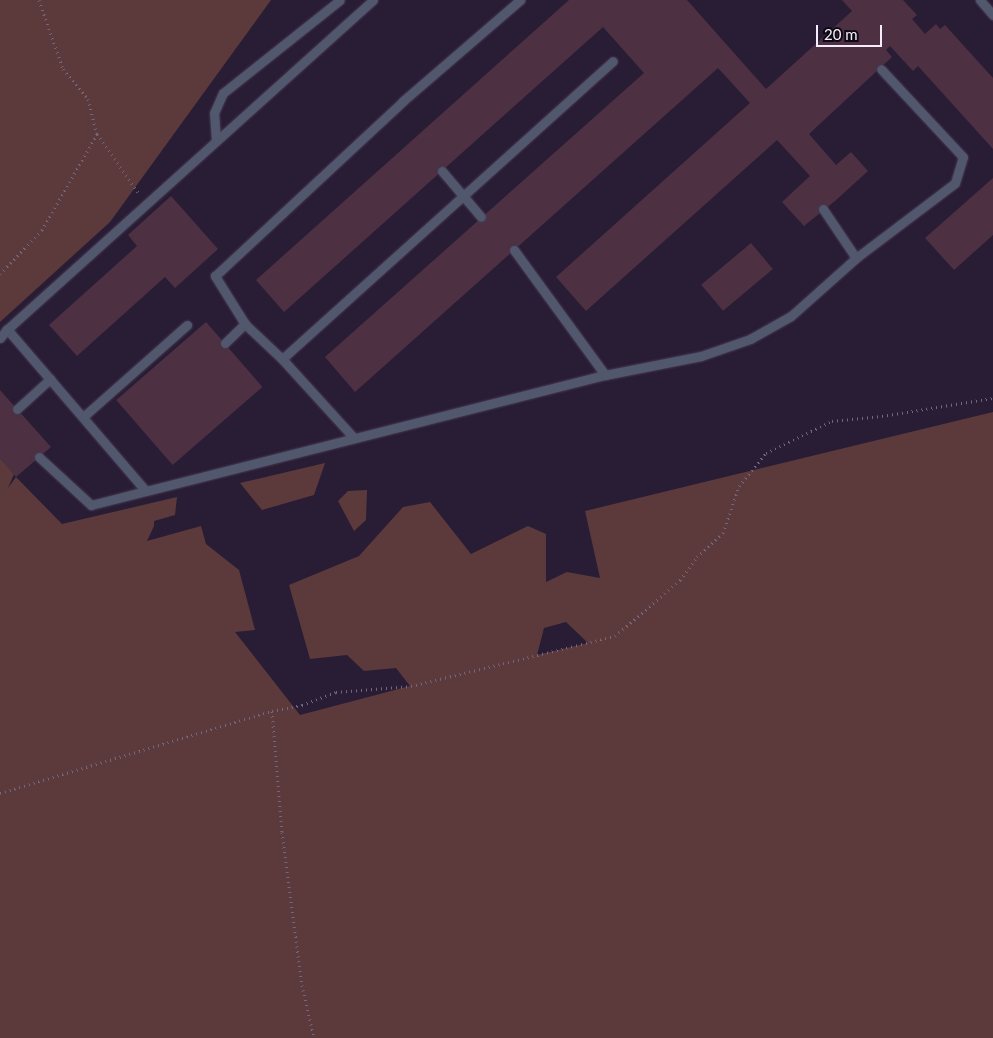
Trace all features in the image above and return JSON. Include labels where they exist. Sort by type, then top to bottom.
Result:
[{"type":"lane","points":[[216,141],[214,113],[223,93],[340,0]]},
{"type":"lane","points":[[0,338],[373,0]]},
{"type":"lane","points":[[354,438],[282,358],[245,324],[214,276],[403,100],[520,0]]},
{"type":"lane","points":[[980,0],[993,15]]},
{"type":"lane","points":[[282,358],[613,61]]},
{"type":"lane","points":[[39,457],[91,505],[605,375],[701,356],[750,339],[791,316],[856,258],[955,183],[963,157],[882,69]]},
{"type":"lane","points":[[442,171],[481,217]]},
{"type":"lane","points":[[823,209],[856,258]]},
{"type":"lane","points":[[514,250],[605,375]]},
{"type":"lane","points":[[224,343],[245,324]]},
{"type":"lane","points":[[83,417],[187,325]]},
{"type":"lane","points":[[7,330],[146,492]]},
{"type":"lane","points":[[17,409],[50,379]]},
{"type":"path","points":[[39,0],[63,69],[88,98],[97,134],[147,204]]},
{"type":"path","points":[[0,274],[42,230],[97,134]]},
{"type":"path","points":[[0,793],[272,711],[302,705],[336,692],[411,686],[615,636],[680,580],[697,557],[723,533],[739,486],[766,452],[832,421],[882,416],[993,398]]},
{"type":"path","points":[[272,711],[282,832],[302,985],[314,1038]]},
{"type":"shaded area","points":[[0,0],[271,0],[110,222],[0,322]]},
{"type":"shaded area","points":[[993,412],[993,1038],[0,1038],[0,458],[14,474],[8,488],[16,477],[62,524],[177,497],[175,515],[154,521],[154,526],[147,541],[201,526],[206,544],[239,570],[255,630],[235,632],[300,715],[410,686],[396,668],[364,671],[347,655],[310,659],[289,585],[359,556],[403,507],[430,502],[471,554],[528,526],[546,534],[546,582],[567,572],[600,578],[585,511]],"holes":[[[566,622],[588,643],[537,655],[544,628]]]},
{"type":"shaded area","points":[[325,463],[314,495],[262,510],[240,483]]},
{"type":"shaded area","points":[[367,490],[366,520],[354,531],[338,501],[348,491]]},
{"type":"building","points":[[569,0],[687,0],[766,89],[852,11],[842,0],[903,0],[917,15],[912,19],[925,34],[936,24],[940,29],[945,25],[993,78],[993,149],[918,66],[913,71],[890,46],[886,50],[892,57],[809,134],[836,165],[851,152],[868,171],[835,201],[804,226],[782,202],[810,176],[777,140],[586,311],[556,277],[750,103],[718,68],[355,392],[325,357],[644,73],[603,27],[284,312],[256,280]]},
{"type":"building","points":[[993,178],[993,235],[954,270],[925,238]]},
{"type":"building","points":[[171,196],[218,249],[175,288],[165,277],[77,356],[49,325],[137,246],[128,235]]},
{"type":"building","points":[[751,243],[773,269],[723,311],[701,285]]},
{"type":"building","points":[[206,322],[262,387],[173,465],[116,400]]},
{"type":"building","points":[[0,390],[51,447],[16,477],[0,458]]}]
